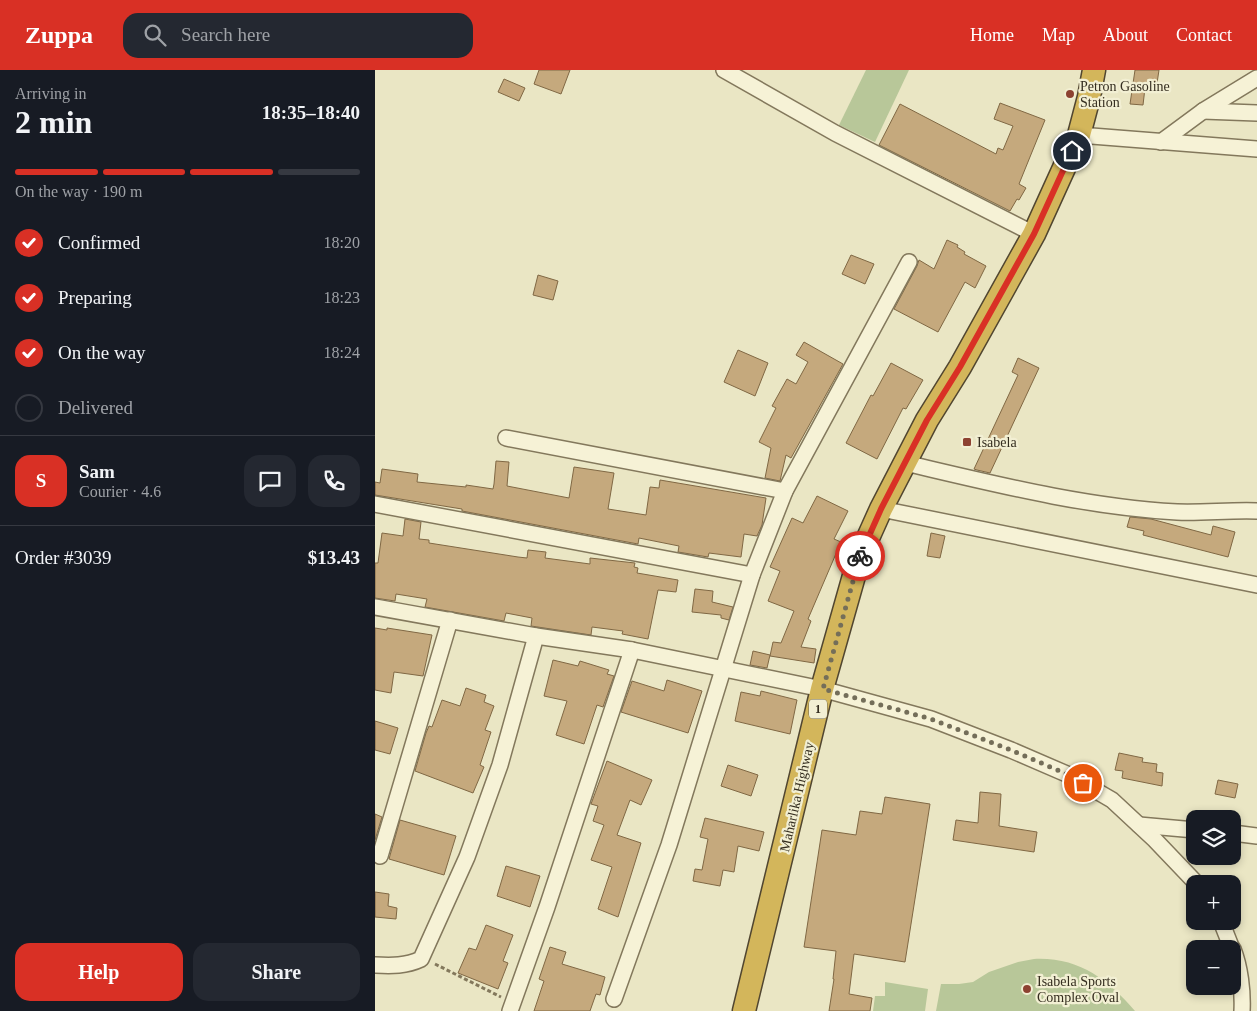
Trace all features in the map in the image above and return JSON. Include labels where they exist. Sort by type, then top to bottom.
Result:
[{"type":"highway","name":"Maharlika Highway","points":[[744,1011],[823,689],[859,558],[881,509],[927,420],[960,367],[1034,234],[1079,135],[1094,70]]},
{"type":"street","points":[[723,70],[835,133],[1034,234]]},
{"type":"street","points":[[1161,142],[1203,112],[1257,78]]},
{"type":"street","points":[[1203,112],[1257,113]]},
{"type":"street","points":[[1079,135],[1257,150]]},
{"type":"street","points":[[614,998],[669,845],[752,575],[785,491],[909,262]]},
{"type":"street","points":[[506,438],[785,491]]},
{"type":"street","points":[[905,463],[1033,493],[1115,505],[1178,512],[1257,511]]},
{"type":"street","points":[[375,504],[752,575]]},
{"type":"street","points":[[881,509],[1257,585]]},
{"type":"street","points":[[375,608],[536,636],[632,650],[724,668],[823,689],[931,719],[1061,771],[1112,800],[1188,875]]},
{"type":"street","points":[[380,856],[450,620]]},
{"type":"street","points":[[375,965],[393,966],[409,964],[421,959],[467,857],[500,765],[536,636]]},
{"type":"street","points":[[511,1007],[551,897],[632,650]]},
{"type":"street","points":[[1139,825],[1186,829]]},
{"type":"street","points":[[1241,834],[1257,836]]},
{"type":"street","points":[[1241,989],[1242,1011]]},
{"type":"path","points":[[421,959],[440,966],[511,1007]]},
{"type":"green space","points":[[866,70],[909,70],[875,142],[839,125]]},
{"type":"green space","name":"Isabela Sports Complex Oval","points":[[1050,959],[1065,962],[1091,972],[1114,989],[1135,1011],[936,1011],[941,984],[973,982],[989,972],[1018,962]]},
{"type":"green space","points":[[885,982],[928,989],[925,1011],[873,1011],[875,996],[885,996]]},
{"type":"building","points":[[539,70],[570,70],[561,94],[534,84]]},
{"type":"building","points":[[1135,70],[1159,70],[1156,90],[1145,88],[1143,105],[1130,104]]},
{"type":"building","points":[[504,79],[525,88],[519,101],[498,92]]},
{"type":"building","points":[[1000,103],[1045,120],[1019,184],[1026,188],[1010,211],[879,145],[900,104],[996,154],[998,148],[1003,150],[1013,126],[994,119]]},
{"type":"building","points":[[947,240],[958,245],[957,247],[965,252],[964,254],[986,266],[975,288],[965,282],[938,332],[894,309],[919,260],[934,269]]},
{"type":"building","points":[[851,255],[874,264],[865,284],[842,274]]},
{"type":"building","points":[[538,275],[558,281],[553,300],[533,295]]},
{"type":"building","points":[[804,342],[843,364],[791,458],[786,455],[780,481],[765,478],[771,448],[759,442],[776,408],[772,406],[787,379],[796,384],[808,362],[796,355]]},
{"type":"building","points":[[738,350],[768,363],[755,396],[724,382]]},
{"type":"building","points":[[1018,358],[1039,368],[990,473],[974,469],[1018,375],[1012,372]]},
{"type":"building","points":[[891,363],[923,380],[906,409],[903,408],[877,459],[846,443],[871,395],[873,396]]},
{"type":"building","points":[[496,461],[509,462],[507,486],[569,498],[574,467],[614,473],[608,509],[646,515],[650,487],[659,488],[660,480],[766,498],[762,525],[757,536],[744,534],[741,557],[709,553],[708,557],[678,552],[679,546],[639,538],[638,544],[462,511],[462,509],[375,495],[375,482],[380,483],[382,469],[418,474],[417,482],[466,487],[466,485],[493,489]]},
{"type":"building","points":[[817,496],[848,511],[834,539],[841,542],[808,619],[811,621],[801,647],[816,649],[814,663],[770,656],[773,642],[781,643],[794,611],[768,601],[780,571],[770,567],[792,518],[803,523]]},
{"type":"building","points":[[1130,517],[1151,519],[1211,535],[1213,526],[1235,532],[1228,557],[1143,535],[1144,531],[1127,527]]},
{"type":"building","points":[[405,519],[421,522],[419,539],[429,540],[429,543],[527,558],[528,550],[546,552],[545,558],[590,564],[590,558],[635,563],[634,567],[638,568],[637,573],[678,580],[676,592],[658,590],[648,639],[622,634],[623,631],[592,627],[591,635],[531,626],[532,618],[506,613],[504,621],[425,607],[427,599],[396,594],[395,601],[375,598],[375,563],[378,563],[382,533],[403,536]]},
{"type":"building","points":[[931,533],[945,536],[940,558],[927,556]]},
{"type":"building","points":[[695,589],[713,591],[712,602],[733,607],[729,620],[721,618],[721,615],[692,612]]},
{"type":"building","points":[[375,628],[432,635],[423,676],[394,672],[391,693],[375,690]]},
{"type":"building","points":[[753,651],[770,655],[767,668],[750,665]]},
{"type":"building","points":[[553,660],[578,666],[580,661],[609,670],[607,674],[614,676],[603,707],[597,705],[584,744],[556,735],[567,701],[544,696]]},
{"type":"building","points":[[667,680],[702,691],[688,733],[621,712],[632,681],[664,691]]},
{"type":"building","points":[[466,688],[486,695],[484,702],[494,706],[485,730],[491,732],[480,765],[484,767],[473,793],[415,771],[426,733],[429,726],[432,727],[442,700],[460,706]]},
{"type":"building","points":[[761,691],[797,700],[790,734],[735,721],[741,692],[760,696]]},
{"type":"building","points":[[375,721],[398,728],[390,754],[375,750]]},
{"type":"building","points":[[1119,753],[1143,758],[1142,762],[1157,764],[1156,772],[1163,773],[1162,786],[1122,778],[1123,771],[1115,770]]},
{"type":"building","points":[[607,761],[652,780],[641,805],[630,800],[617,835],[641,843],[618,917],[598,909],[612,867],[591,860],[604,825],[593,821],[598,806],[591,804]]},
{"type":"building","points":[[728,765],[758,775],[751,796],[721,786]]},
{"type":"building","points":[[1218,780],[1238,784],[1235,798],[1215,794]]},
{"type":"building","points":[[980,792],[1001,794],[999,826],[1037,832],[1034,852],[953,840],[956,820],[978,823]]},
{"type":"building","points":[[885,797],[930,804],[905,962],[854,954],[849,994],[872,998],[870,1011],[829,1011],[836,951],[804,947],[822,830],[856,835],[860,811],[882,814]]},
{"type":"building","points":[[375,814],[382,817],[375,840]]},
{"type":"building","points":[[705,818],[764,832],[759,851],[738,846],[734,872],[723,870],[720,886],[693,881],[695,869],[702,870],[708,839],[700,837]]},
{"type":"building","points":[[400,820],[456,836],[444,875],[389,859]]},
{"type":"building","points":[[506,866],[540,876],[530,907],[497,896]]},
{"type":"building","points":[[375,892],[389,894],[388,906],[397,908],[396,919],[375,917]]},
{"type":"building","points":[[486,925],[513,935],[503,961],[508,963],[498,989],[458,973],[469,948],[476,950]]},
{"type":"building","points":[[550,947],[566,952],[562,964],[605,977],[600,995],[596,994],[590,1011],[534,1011],[544,981],[539,979]]},
{"type":"way so far","points":[[860,556],[823,689],[931,719],[1011,750],[1083,783]]},
{"type":"place","name":"Petron Gasoline Station","points":[[1070,94]]},
{"type":"place","name":"Isabela","points":[[967,442]]},
{"type":"place","name":"Isabela Sports Complex Oval","points":[[1027,989]]},
{"type":"route","points":[[860,556],[881,509],[927,420],[960,367],[1034,234],[1072,151]]}]
